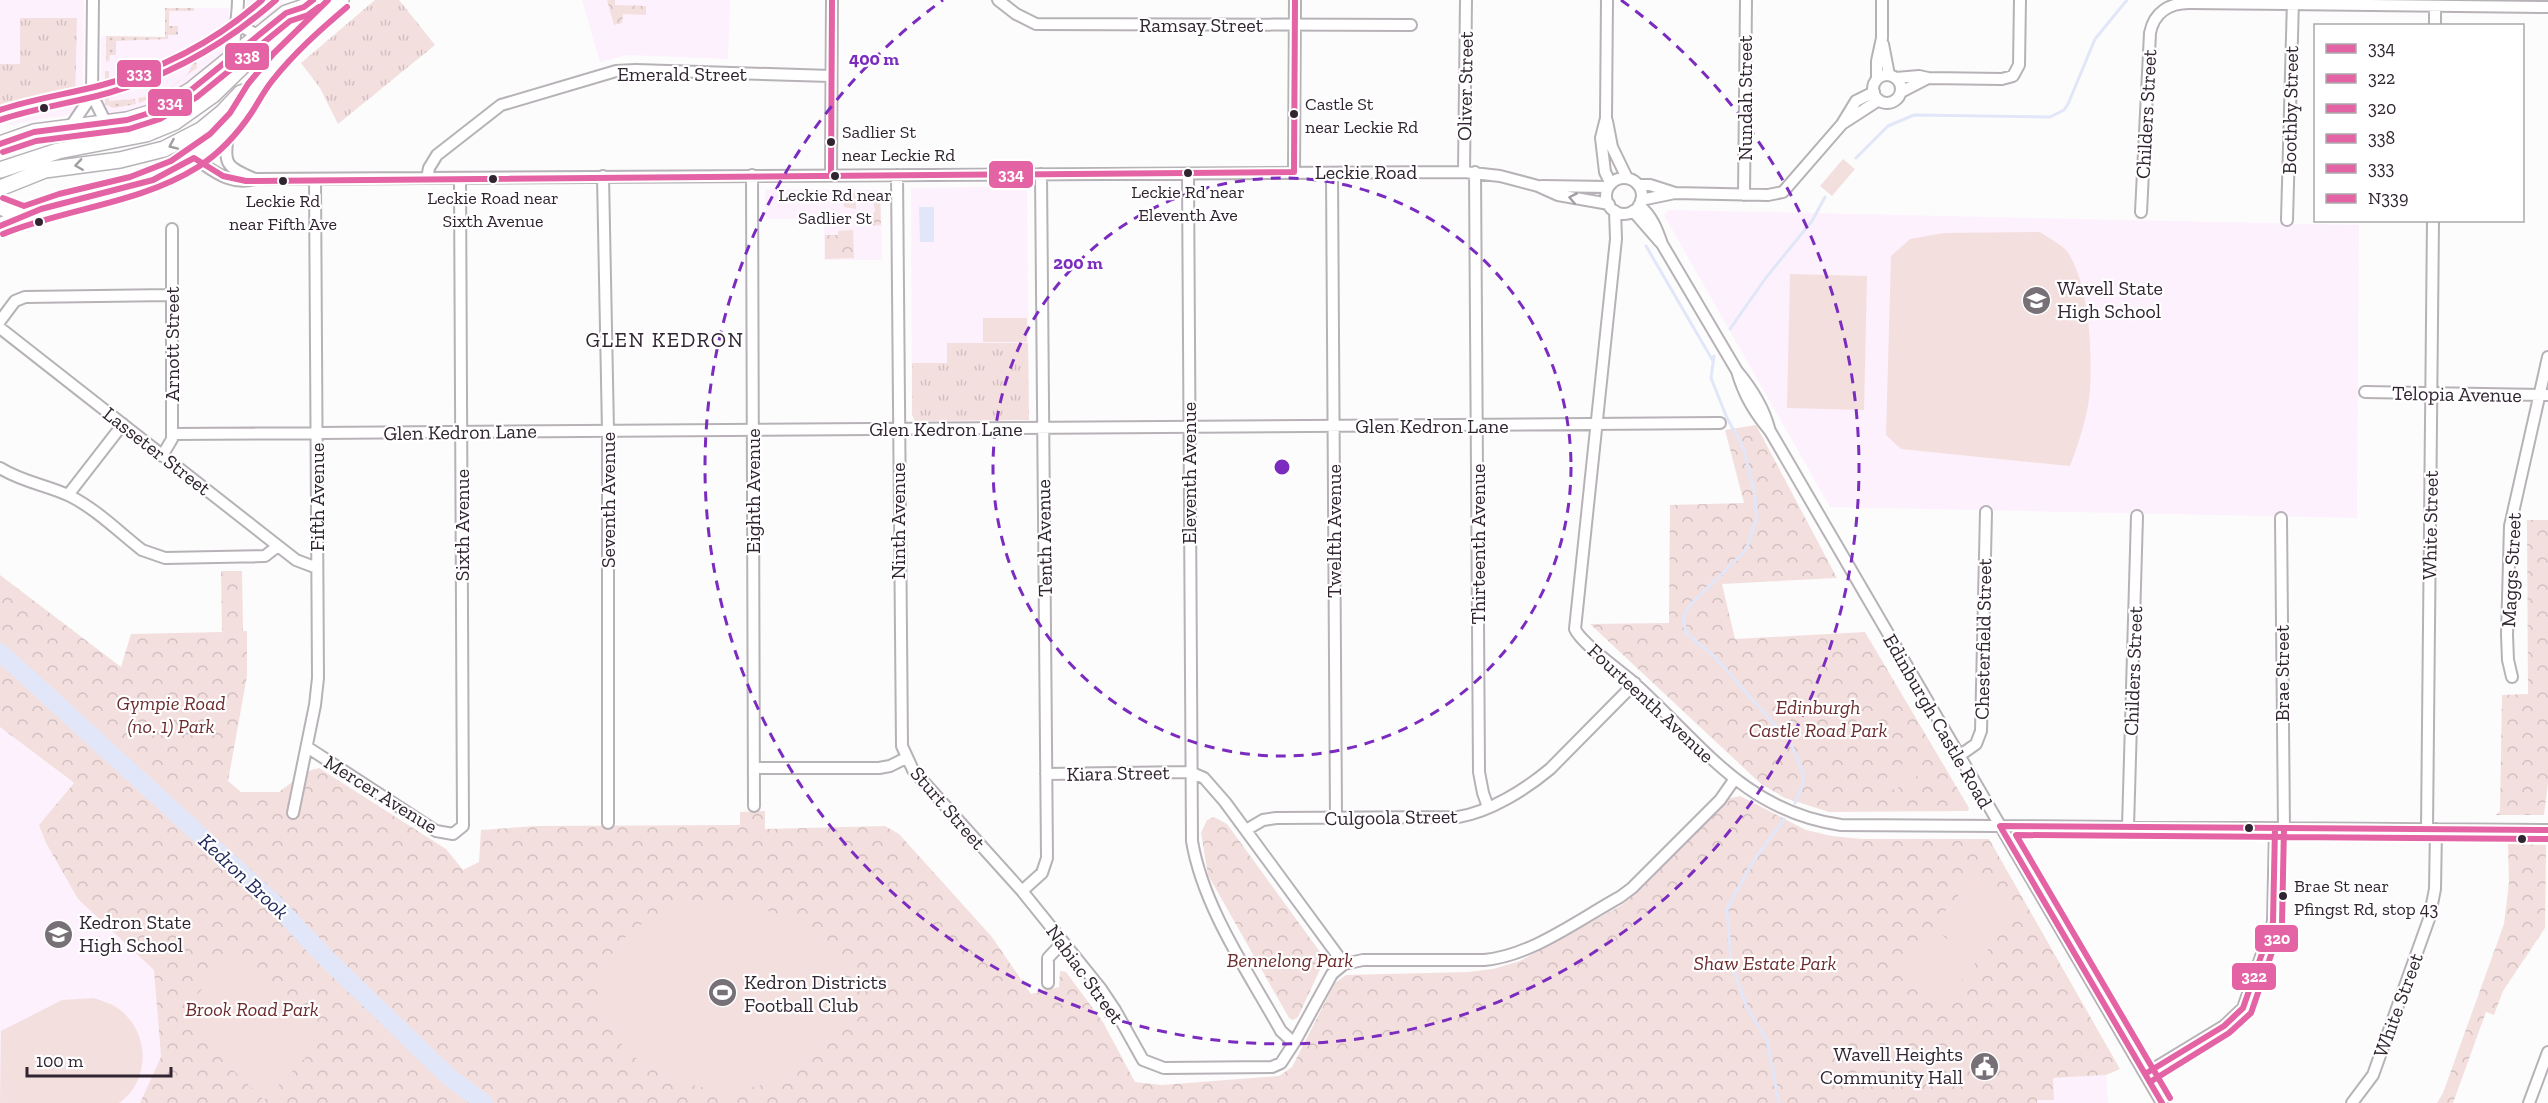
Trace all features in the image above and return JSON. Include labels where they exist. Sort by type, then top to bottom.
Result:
[{"type":"highway","points":[[0,226],[24,215],[61,203],[153,180],[194,158],[228,128],[245,107],[255,88],[294,45],[341,0]]},
{"type":"highway","points":[[0,144],[19,136],[72,126],[138,118],[165,107],[191,90],[286,13],[309,4]]},
{"type":"highway","points":[[0,170],[40,156],[131,138],[162,128],[200,106],[300,15],[309,4]]},
{"type":"highway","points":[[0,188],[45,170],[120,160],[164,149],[201,130],[241,93],[255,88]]},
{"type":"highway","points":[[0,127],[19,136]]},
{"type":"highway","points":[[0,207],[24,215]]},
{"type":"street","points":[[93,0],[92,95],[106,123]]},
{"type":"street","points":[[235,53],[234,25],[238,16],[238,0]]},
{"type":"street","points":[[831,175],[832,0]]},
{"type":"street","name":"Ramsay Street","points":[[998,0],[1016,14],[1036,24],[1411,25]]},
{"type":"street","points":[[1294,172],[1295,0]]},
{"type":"street","name":"Oliver Street","points":[[1466,0],[1470,172]]},
{"type":"street","points":[[1607,0],[1606,118],[1612,147],[1627,178],[1638,185],[1654,187],[1675,194]]},
{"type":"street","name":"Nundah Street","points":[[1744,195],[1746,0]]},
{"type":"street","points":[[1877,96],[1882,38],[1882,0]]},
{"type":"street","points":[[1877,79],[1892,76],[2006,79],[2016,74],[2019,65],[2020,0]]},
{"type":"street","points":[[2293,2],[2548,7]]},
{"type":"street","name":"Childers Street","points":[[2141,212],[2150,33],[2157,17],[2168,7],[2181,3],[2293,2]]},
{"type":"street","name":"Boothby Street","points":[[2287,220],[2293,2]]},
{"type":"street","points":[[2435,6],[2435,24]]},
{"type":"street","points":[[238,16],[246,29],[258,35]]},
{"type":"street","points":[[1882,38],[1892,76],[1900,84],[1901,92]]},
{"type":"street","name":"Emerald Street","points":[[427,178],[429,168],[437,155],[501,105],[616,71],[831,76]]},
{"type":"street","points":[[1877,96],[1892,101],[1901,92],[1928,78]]},
{"type":"street","points":[[72,126],[92,95]]},
{"type":"street","points":[[1627,178],[1618,179],[1610,186],[1606,199],[1627,208],[1675,194],[1744,195],[1784,192],[1842,124],[1877,96]]},
{"type":"street","points":[[1606,118],[1601,138],[1605,172],[1610,186]]},
{"type":"street","name":"Leckie Road","points":[[228,128],[226,153],[228,164],[236,171],[255,179]]},
{"type":"street","name":"Leckie Road","points":[[194,158],[232,181],[240,182],[255,179],[603,176],[1470,172],[1538,186],[1610,186]]},
{"type":"street","name":"Thirteenth Avenue","points":[[1470,172],[1478,425],[1479,772],[1488,807]]},
{"type":"street","name":"Twelfth Avenue","points":[[1332,173],[1336,818]]},
{"type":"street","name":"Tenth Avenue","points":[[1022,891],[1042,873],[1046,863],[1041,174]]},
{"type":"street","name":"Eleventh Avenue","points":[[1188,174],[1190,823],[1197,868],[1226,931],[1281,1031],[1294,1043]]},
{"type":"street","name":"Eighth Avenue","points":[[752,175],[754,806]]},
{"type":"street","name":"Ninth Avenue","points":[[897,175],[900,728],[906,758]]},
{"type":"street","name":"Seventh Avenue","points":[[603,176],[608,431],[609,824]]},
{"type":"street","name":"Sixth Avenue","points":[[457,833],[463,826],[464,812],[460,178]]},
{"type":"street","name":"Fifth Avenue","points":[[293,813],[318,685],[315,179]]},
{"type":"street","points":[[1627,208],[1638,185]]},
{"type":"street","name":"Leckie Road","points":[[1538,186],[1558,195],[1627,208]]},
{"type":"street","name":"Fourteenth Avenue","points":[[1627,208],[1616,239],[1574,626],[1582,639],[1635,683],[1734,780],[1780,806],[1807,818],[1827,823],[1863,826],[2548,830]]},
{"type":"street","name":"Edinburgh Castle Road","points":[[1627,208],[1647,211],[1662,244],[1737,371],[1752,388],[1765,411],[1770,431],[2162,1103]]},
{"type":"street","name":"White Street","points":[[2352,1103],[2373,1075],[2429,919],[2435,889],[2431,829],[2433,222]]},
{"type":"street","name":"Arnott Street","points":[[162,456],[171,443],[172,434],[171,229]]},
{"type":"street","points":[[0,321],[15,301],[25,297],[171,296]]},
{"type":"street","name":"Lasseter Street","points":[[0,328],[296,560],[317,568]]},
{"type":"street","name":"Maggs Street","points":[[2512,677],[2508,660],[2507,635],[2510,526],[2544,395],[2548,357]]},
{"type":"street","name":"Telopia Avenue","points":[[2365,392],[2544,395]]},
{"type":"street","name":"Glen Kedron Lane","points":[[172,434],[1720,423]]},
{"type":"street","points":[[68,495],[123,424]]},
{"type":"street","points":[[0,468],[20,479],[68,495],[142,550],[159,557],[265,556],[278,546]]},
{"type":"street","name":"Chesterfield Street","points":[[1959,756],[1976,744],[1981,731],[1986,512]]},
{"type":"street","name":"Childers Street","points":[[2128,827],[2137,516]]},
{"type":"street","name":"Brae Street","points":[[2145,1074],[2224,1026],[2243,1008],[2273,922],[2280,828],[2281,518]]},
{"type":"street","name":"Culgoola Street","points":[[1246,830],[1269,819],[1458,817],[1488,807],[1537,780],[1635,683]]},
{"type":"street","name":"Mercer Avenue","points":[[307,747],[436,831],[448,835],[457,833]]},
{"type":"street","name":"Sturt Street","points":[[754,768],[879,768],[890,766],[906,758],[918,775],[1022,891]]},
{"type":"street","points":[[1191,772],[1200,775],[1212,786],[1344,964]]},
{"type":"street","name":"Kiara Street","points":[[1046,774],[1191,772]]},
{"type":"street","points":[[1294,1043],[1332,974],[1344,964],[1363,960],[1484,960],[1505,957],[1526,950],[1632,888],[1720,800],[1734,780]]},
{"type":"street","name":"Nabiac Street","points":[[1022,891],[1115,1010],[1143,1060],[1151,1066],[1164,1068],[1272,1067],[1281,1063],[1294,1043]]},
{"type":"street","points":[[1048,983],[1048,958],[1063,942]]},
{"type":"street","points":[[2529,1103],[2548,1052]]},
{"type":"shaded area","points":[[0,0],[84,0],[83,98],[77,111],[64,116],[12,125],[0,121]]},
{"type":"shaded area","points":[[247,0],[282,0],[282,8],[256,28],[251,27],[246,21]]},
{"type":"shaded area","points":[[582,0],[730,0],[728,59],[628,55],[600,62]]},
{"type":"shaded area","points":[[165,8],[229,8],[227,53],[176,93],[139,109],[111,114],[106,112],[101,102],[101,36],[165,37]]},
{"type":"shaded area","points":[[1027,186],[1029,420],[915,421],[912,415],[911,188]]},
{"type":"shaded area","points":[[765,189],[878,190],[881,193],[882,260],[824,260],[824,219],[766,219]]},
{"type":"shaded area","name":"Wavell State High School","points":[[1669,210],[2359,225],[2357,518],[1830,507],[1664,215]]},
{"type":"shaded area","name":"Kedron State High School","points":[[0,727],[74,784],[39,825],[46,843],[78,899],[154,969],[161,1057],[140,1103],[0,1103]]},
{"type":"shaded area","points":[[2106,1075],[2108,1103],[2037,1103],[2037,1100],[2054,1099],[2053,1078]]},
{"type":"green space","points":[[375,0],[399,0],[435,45],[338,124],[320,88],[301,63]]},
{"type":"green space","points":[[607,0],[615,0],[615,5],[646,6],[646,15],[623,14],[622,23],[614,25]]},
{"type":"green space","points":[[165,8],[194,8],[194,11],[169,11],[169,26],[178,26],[178,35],[168,35],[168,39],[116,41],[116,55],[110,55],[109,61],[106,62],[106,36],[165,37]]},
{"type":"green space","points":[[20,18],[77,18],[75,102],[11,112],[6,112],[0,106],[0,64],[20,64]]},
{"type":"green space","points":[[193,47],[195,47],[197,68],[183,78],[190,69]]},
{"type":"green space","points":[[105,71],[109,71],[109,101],[135,99],[136,104],[113,108],[105,104]]},
{"type":"green space","points":[[170,87],[161,94],[139,103],[138,98]]},
{"type":"green space","points":[[1843,159],[1855,169],[1832,196],[1820,186]]},
{"type":"green space","points":[[856,193],[856,209],[844,207],[843,198],[839,198],[839,194]]},
{"type":"green space","points":[[872,193],[880,193],[881,225],[871,226],[871,217],[875,211]]},
{"type":"green space","points":[[853,230],[854,258],[825,259],[825,235],[838,235],[838,231]]},
{"type":"green space","points":[[2040,232],[2069,254],[2081,285],[2088,320],[2091,357],[2089,400],[2083,429],[2070,466],[1901,449],[1886,435],[1891,256],[1910,239],[1944,233]]},
{"type":"green space","points":[[1790,274],[1867,276],[1864,410],[1787,408]]},
{"type":"green space","points":[[983,318],[1027,318],[1027,342],[983,342]]},
{"type":"green space","points":[[947,343],[1028,343],[1029,420],[915,421],[912,415],[912,363],[947,363]]},
{"type":"green space","name":"Edinburgh Castle Road Park","points":[[1756,425],[1837,578],[1722,584],[1735,639],[1865,632],[1969,808],[1968,811],[1829,812],[1785,798],[1761,784],[1590,624],[1669,623],[1670,505],[1744,503],[1725,430]]},
{"type":"green space","points":[[2527,520],[2548,520],[2548,782],[2544,815],[2496,815],[2500,811],[2502,695],[2528,694]]},
{"type":"green space","points":[[221,571],[242,571],[243,631],[247,631],[247,676],[228,781],[241,792],[279,792],[305,772],[319,768],[446,849],[463,870],[479,862],[481,830],[537,826],[740,825],[740,812],[765,811],[765,829],[885,826],[899,834],[992,937],[1031,994],[1059,987],[1060,971],[1066,972],[1103,1022],[1135,1082],[1162,1085],[1279,1076],[1292,1067],[1335,983],[1346,975],[1468,972],[1493,969],[1520,961],[1622,905],[1643,887],[1727,799],[1740,796],[1806,830],[1832,836],[1862,839],[1989,839],[2120,1069],[2106,1075],[2053,1078],[2054,1100],[2037,1100],[2037,1103],[140,1103],[161,1057],[154,970],[78,899],[46,843],[39,825],[74,783],[0,727],[0,575],[121,667],[131,634],[222,632]]},
{"type":"green space","points":[[1915,759],[1921,766],[1919,775],[1903,783],[1896,790],[1888,788],[1885,782],[1889,774]]},
{"type":"green space","name":"Bennelong Park","points":[[1214,817],[1227,824],[1323,956],[1323,963],[1298,1017],[1293,1020],[1289,1018],[1208,875],[1201,833],[1207,820]]},
{"type":"green space","points":[[2508,844],[2546,845],[2545,928],[2503,991],[2494,1015],[2486,1012],[2453,1103],[2437,1103],[2443,1093],[2504,924],[2509,882]]},
{"type":"green space","points":[[1972,878],[2017,913],[1982,957],[1937,922]]},
{"type":"green space","name":"Kedron Districts Football Club","points":[[715,905],[760,909],[793,920],[809,930],[822,943],[842,975],[845,999],[840,1022],[829,1042],[811,1060],[790,1074],[765,1084],[740,1089],[705,1088],[671,1078],[655,1071],[627,1050],[604,1018],[600,1001],[601,985],[605,969],[621,942],[646,921],[661,914],[681,908]]},
{"type":"green space","points":[[1932,927],[1976,962],[1942,1007],[1897,971]]},
{"type":"green space","name":"Brook Road Park","points":[[237,952],[325,1038],[264,1100],[177,1016]]},
{"type":"green space","points":[[94,998],[114,1006],[127,1016],[141,1041],[142,1068],[130,1093],[119,1103],[0,1103],[1,1031],[62,1000]]},
{"type":"green space","points":[[1994,1007],[1995,1025],[1978,1026],[1977,1008]]},
{"type":"water","points":[[919,207],[934,207],[934,242],[920,242]]},
{"type":"waterway","points":[[1856,158],[1888,126],[1914,115],[2050,117],[2064,110],[2095,39],[2127,0]]},
{"type":"waterway","points":[[1730,329],[1765,279],[1812,221],[1825,197]]},
{"type":"waterway","points":[[1646,246],[1713,361]]},
{"type":"waterway","points":[[1714,356],[1711,378],[1727,418],[1743,447],[1754,490],[1757,518],[1746,550],[1689,606],[1683,617],[1686,633],[1714,656],[1790,742],[1803,772],[1803,783],[1795,803]]},
{"type":"waterway","name":"Kedron Brook","points":[[0,652],[274,903],[327,959],[448,1076],[484,1103]]},
{"type":"waterway","points":[[1779,1103],[1767,1041],[1746,1005],[1731,961],[1727,909],[1752,863],[1784,819]]},
{"type":"transit line","name":"333","points":[[0,110],[102,85],[146,71],[207,41],[262,0]]},
{"type":"transit line","name":"N339","points":[[0,120],[108,93],[154,77],[218,44],[276,0]]},
{"type":"transit line","name":"334","points":[[0,144],[34,132],[127,120],[156,111],[191,90],[286,13],[304,7],[313,0]]},
{"type":"transit line","name":"333","points":[[3,198],[24,206],[59,194],[130,177],[171,161],[210,134],[230,113],[248,84],[273,54],[328,0]]},
{"type":"transit line","name":"334","points":[[831,175],[832,0]]},
{"type":"transit line","name":"334","points":[[1294,172],[1295,0]]},
{"type":"transit line","name":"338","points":[[3,152],[36,141],[129,129],[160,119],[197,97],[290,21],[308,15],[319,7]]},
{"type":"transit line","name":"338","points":[[3,234],[27,225],[127,198],[198,167],[235,135],[269,85],[289,61],[347,7]]},
{"type":"transit line","name":"334","points":[[0,226],[41,209],[153,180],[194,158],[223,176],[246,181],[1294,172]]},
{"type":"transit line","name":"322","points":[[2162,1103],[2000,826],[2548,830]]},
{"type":"transit line","name":"322","points":[[2145,1074],[2224,1026],[2243,1008],[2273,922],[2275,828]]},
{"type":"transit line","name":"320","points":[[2150,1082],[2229,1033],[2251,1013],[2282,923],[2284,828]]},
{"type":"transit line","name":"320","points":[[2170,1098],[2016,835],[2548,839]]},
{"type":"place","name":"Castle St near Leckie Rd","points":[[1294,114]]},
{"type":"place","name":"Sadlier St near Leckie Rd","points":[[831,142]]},
{"type":"place","name":"Leckie Rd near Eleventh Ave","points":[[1188,173]]},
{"type":"place","name":"Leckie Rd near Sadlier St","points":[[835,176]]},
{"type":"place","name":"Leckie Road near Sixth Avenue","points":[[493,179]]},
{"type":"place","name":"Leckie Rd near Fifth Ave","points":[[283,181]]},
{"type":"place","name":"Wavell State High School","points":[[2036,300]]},
{"type":"place","name":"Brae St near Pfingst Rd, stop 43","points":[[2283,896]]},
{"type":"place","name":"Kedron State High School","points":[[58,934]]},
{"type":"place","name":"Kedron Districts Football Club","points":[[723,993]]},
{"type":"place","name":"Wavell Heights Community Hall","points":[[1984,1066]]},
{"type":"district","name":"GLEN KEDRON","points":[[665,339]]},
{"type":"park label","name":"Gympie Road (no. 1) Park","points":[[171,714]]},
{"type":"park label","name":"Shaw Estate Park","points":[[1765,963]]}]
